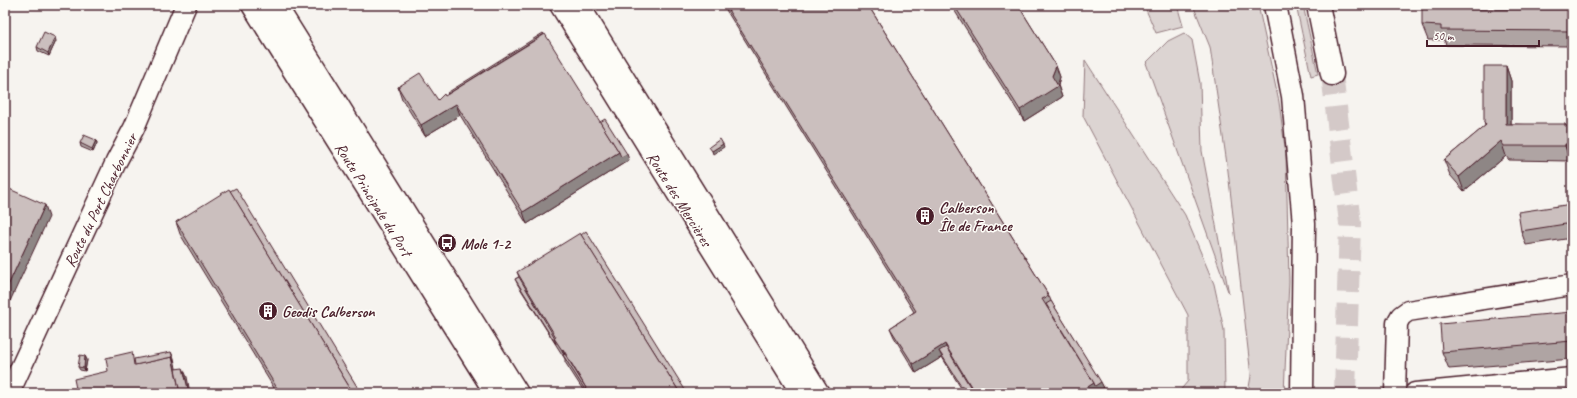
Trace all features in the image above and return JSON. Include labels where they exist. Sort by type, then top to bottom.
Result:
[{"type":"main road","name":"Route Principale du Port","points":[[252,5],[496,393]]},
{"type":"main road","name":"Route Principale du Port","points":[[275,5],[516,393]]},
{"type":"main road","points":[[1274,5],[1293,96],[1304,224],[1302,393]]},
{"type":"main road","points":[[1318,5],[1332,74]]},
{"type":"street","name":"Route du Port Charbonnier","points":[[9,393],[113,168],[134,128],[186,5]]},
{"type":"street","name":"Route des Mercières","points":[[560,5],[801,393]]},
{"type":"street","name":"Route des Mercières","points":[[579,5],[819,393]]},
{"type":"street","points":[[1395,393],[1397,323],[1404,313],[1408,311],[1572,285]]},
{"type":"street","points":[[1415,393],[1572,378]]},
{"type":"shaded area","points":[[1144,5],[1177,5],[1183,26],[1156,33]]},
{"type":"shaded area","points":[[1193,5],[1258,5],[1279,102],[1286,155],[1289,281],[1284,393],[1248,393],[1251,376],[1228,171],[1210,47]]},
{"type":"shaded area","points":[[1296,5],[1303,5],[1318,74],[1311,76]]},
{"type":"shaded area","points":[[1184,33],[1192,40],[1200,83],[1202,151],[1229,294],[1146,63],[1168,41]]},
{"type":"shaded area","points":[[1085,60],[1185,215],[1214,284],[1224,330],[1225,393],[1178,393],[1188,381],[1188,315],[1083,116]]},
{"type":"building","name":"Calberson Île de France","points":[[725,5],[868,5],[1049,296],[1042,299],[1094,383],[1078,393],[975,393],[945,344],[913,364],[890,328],[916,311]]},
{"type":"building","points":[[954,5],[1018,5],[1056,66],[1052,76],[1058,86],[1020,110]]},
{"type":"building","points":[[1422,5],[1435,5],[1435,9],[1572,9],[1572,31],[1441,30],[1441,26],[1422,25]]},
{"type":"building","points":[[44,32],[55,37],[48,53],[37,47]]},
{"type":"building","points":[[543,33],[544,34],[448,94],[447,93]]},
{"type":"building","points":[[545,34],[619,152],[523,212],[456,104],[421,125],[398,87],[420,73],[438,100],[444,94],[445,96]]},
{"type":"building","points":[[1484,66],[1506,66],[1506,124],[1565,124],[1565,126],[1568,126],[1568,144],[1565,144],[1565,146],[1504,146],[1501,141],[1459,177],[1444,160],[1486,125],[1484,122]]},
{"type":"building","points":[[605,119],[627,154],[621,157],[600,122]]},
{"type":"building","points":[[84,135],[96,140],[92,149],[80,143]]},
{"type":"building","points":[[720,139],[723,144],[712,151],[709,147]]},
{"type":"building","points":[[5,187],[45,205],[5,292]]},
{"type":"building","points":[[236,188],[361,393],[353,393],[230,191]]},
{"type":"building","name":"Geodis Calberson","points":[[229,189],[353,393],[280,393],[176,222]]},
{"type":"building","points":[[1572,204],[1572,223],[1521,231],[1518,212]]},
{"type":"building","points":[[586,231],[687,393],[680,393],[581,235]]},
{"type":"building","points":[[580,233],[680,393],[589,393],[563,349],[562,350],[554,338],[556,337],[517,272]]},
{"type":"building","points":[[519,277],[555,338],[556,344],[515,279]]},
{"type":"building","points":[[1051,301],[1101,382],[1095,386],[1046,304]]},
{"type":"building","points":[[1572,312],[1572,341],[1442,352],[1440,324]]},
{"type":"building","points":[[946,347],[974,393],[966,393],[939,351]]},
{"type":"building","points":[[132,352],[134,365],[172,357],[180,393],[77,393],[74,379],[108,371],[106,358]]},
{"type":"building","points":[[171,352],[174,362],[172,357],[135,365],[134,359]]},
{"type":"building","points":[[565,354],[589,393],[587,393],[563,355]]},
{"type":"building","points":[[80,355],[85,356],[84,368],[78,367]]},
{"type":"building","points":[[183,368],[189,393],[180,393],[175,369]]},
{"type":"tunnel","points":[[1332,74],[1350,223],[1345,393]]},
{"type":"place","name":"Calberson Île de France","points":[[925,216]]},
{"type":"place","name":"Mole 1-2","points":[[447,243]]},
{"type":"place","name":"Geodis Calberson","points":[[268,311]]}]
